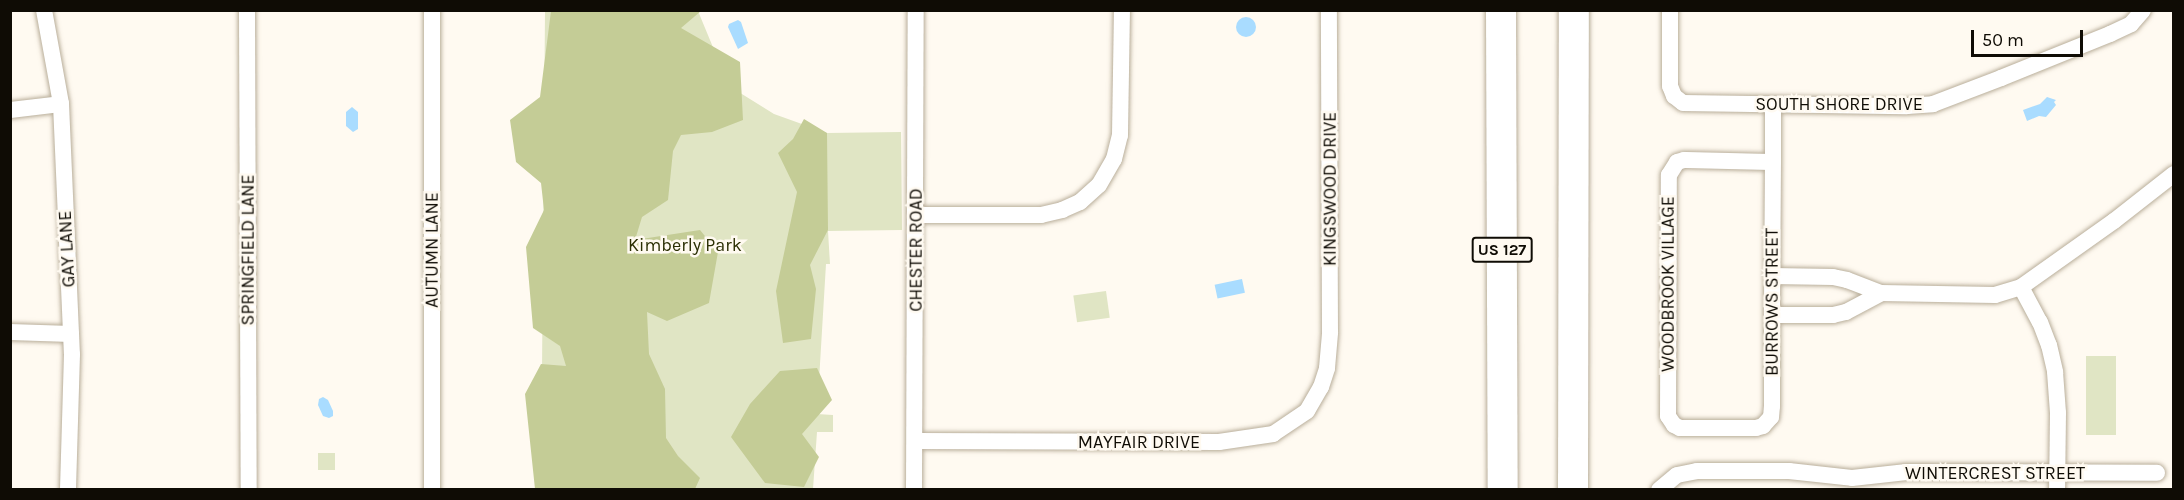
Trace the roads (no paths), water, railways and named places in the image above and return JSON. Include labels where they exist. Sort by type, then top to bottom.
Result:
[{"type":"highway","name":"US 127","points":[[1501,10],[1503,489]]},
{"type":"highway","points":[[1573,489],[1574,10]]},
{"type":"street","name":"GAY LANE","points":[[44,10],[61,104],[71,334],[68,489]]},
{"type":"street","name":"SPRINGFIELD LANE","points":[[247,10],[249,489]]},
{"type":"street","name":"AUTUMN LANE","points":[[432,10],[432,489]]},
{"type":"street","name":"CHESTER ROAD","points":[[914,489],[916,10]]},
{"type":"street","points":[[916,215],[1041,215],[1062,210],[1080,202],[1099,185],[1114,159],[1120,135],[1122,10]]},
{"type":"street","name":"KINGSWOOD DRIVE","points":[[1327,368],[1330,332],[1329,10]]},
{"type":"street","name":"SOUTH SHORE DRIVE","points":[[1670,10],[1670,86],[1678,100],[1690,104],[1918,106],[1933,104],[2110,34],[2131,24],[2143,10]]},
{"type":"street","points":[[10,110],[61,104]]},
{"type":"street","name":"BURROWS STREET","points":[[1668,416],[1674,425],[1680,428],[1756,428],[1768,422],[1772,406],[1773,105]]},
{"type":"street","name":"WOODBROOK VILLAGE","points":[[1668,416],[1669,175],[1677,162],[1684,160],[1773,162]]},
{"type":"street","points":[[1772,276],[1847,280],[1881,293],[1988,296],[2021,287],[2114,221],[2174,174]]},
{"type":"street","points":[[1846,312],[1853,306],[1856,295],[1847,280]]},
{"type":"street","points":[[2021,287],[2040,322],[2049,345],[2055,372],[2057,482]]},
{"type":"street","points":[[1772,315],[1833,315],[1846,312],[1881,293]]},
{"type":"street","points":[[10,332],[71,334]]},
{"type":"street","name":"MAYFAIR DRIVE","points":[[915,441],[1219,442],[1246,440],[1273,434],[1307,411],[1321,387],[1327,368]]},
{"type":"street","name":"WINTERCREST STREET","points":[[1659,489],[1677,475],[1697,471],[1789,471],[1852,478],[1907,471],[2057,482],[2157,473]]},
{"type":"water","points":[[1246,17],[1253,20],[1256,27],[1253,34],[1246,37],[1239,34],[1236,27],[1239,20]]},
{"type":"water","points":[[738,20],[741,22],[748,43],[738,49],[728,27],[729,24]]},
{"type":"water","points":[[2047,97],[2056,100],[2054,102],[2056,105],[2046,117],[2039,116],[2027,121],[2023,110],[2040,104]]},
{"type":"water","points":[[352,107],[358,112],[358,129],[353,132],[346,126],[346,112]]},
{"type":"water","points":[[1242,279],[1245,293],[1218,299],[1215,285]]},
{"type":"water","points":[[323,397],[328,400],[333,411],[333,416],[329,418],[323,416],[318,405],[319,399]]},
{"type":"park label","name":"Kimberly Park","points":[[685,245]]}]
